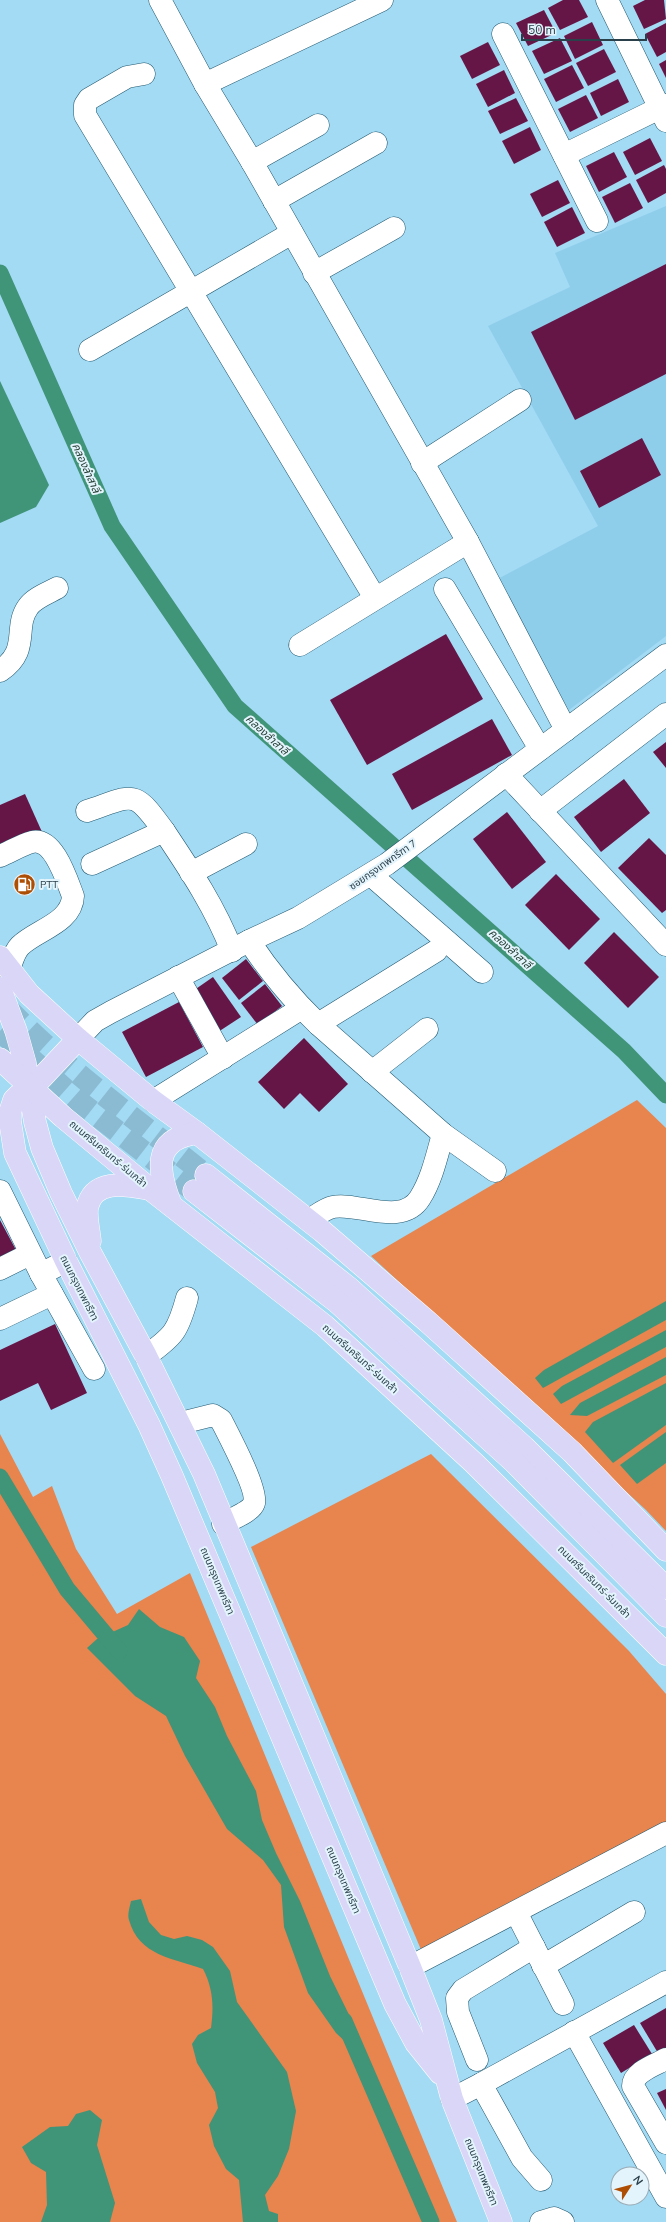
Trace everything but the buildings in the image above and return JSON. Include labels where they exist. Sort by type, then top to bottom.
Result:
[{"type":"main road","points":[[5,963],[29,994],[78,1039],[153,1101],[197,1133],[309,1220],[428,1322],[572,1452],[666,1550]]},
{"type":"main road","points":[[0,988],[16,1031],[31,1089]]},
{"type":"main road","name":"ถนนกรุงเทพกรีฑา","points":[[78,1039],[31,1089],[19,1095],[14,1100],[10,1112],[15,1153],[66,1261],[149,1425],[395,2004],[416,2043],[445,2078]]},
{"type":"main road","points":[[0,1059],[31,1089]]},
{"type":"main road","name":"ถนนกรุงเทพกรีฑา","points":[[31,1089],[35,1122],[42,1148],[61,1193],[90,1252],[180,1423],[410,1967],[431,2020],[445,2078],[452,2099],[501,2222]]},
{"type":"main road","name":"ถนนศรีนครินทร์-ร่มเกล้า","points":[[31,1089],[150,1189],[237,1255],[331,1332],[474,1463],[666,1654]]},
{"type":"main road","points":[[0,1121],[15,1153]]},
{"type":"main road","points":[[171,1205],[162,1182],[160,1171],[162,1158],[165,1151],[178,1136],[197,1133]]},
{"type":"main road","points":[[666,1588],[524,1447],[349,1288],[200,1183],[337,1302],[513,1461],[666,1616]]},
{"type":"main road","points":[[90,1252],[87,1209],[95,1193],[111,1185],[124,1184],[150,1189]]},
{"type":"main road","points":[[214,1575],[240,1562]]},
{"type":"street","points":[[160,0],[205,84],[252,162],[468,542],[566,730]]},
{"type":"street","points":[[205,84],[382,0]]},
{"type":"street","points":[[564,156],[664,112],[607,0]]},
{"type":"street","points":[[503,34],[597,221]]},
{"type":"street","points":[[144,74],[127,77],[88,99],[85,105],[85,115],[190,293],[375,598]]},
{"type":"street","points":[[252,162],[318,125]]},
{"type":"street","points":[[274,201],[376,142]]},
{"type":"street","points":[[314,272],[394,228]]},
{"type":"street","points":[[90,350],[292,233]]},
{"type":"street","points":[[422,463],[520,400]]},
{"type":"street","points":[[300,645],[468,542]]},
{"type":"street","points":[[0,671],[17,652],[28,607],[34,601],[57,588]]},
{"type":"street","points":[[444,589],[540,749]]},
{"type":"street","name":"ซอยกรุงเทพกรีฑา 7","points":[[78,1039],[95,1022],[111,1012],[298,918],[379,870],[666,655]]},
{"type":"street","points":[[540,811],[666,714]]},
{"type":"street","points":[[506,774],[666,945]]},
{"type":"street","points":[[87,810],[126,798],[135,798],[146,806],[164,830],[192,873],[221,923],[240,946],[265,965],[302,1008],[372,1072],[443,1134],[495,1171]]},
{"type":"street","points":[[92,864],[164,830]]},
{"type":"street","points":[[0,856],[33,842],[44,845],[55,854],[73,896],[73,902],[65,915],[19,947],[5,963]]},
{"type":"street","points":[[192,873],[246,844]]},
{"type":"street","points":[[379,870],[482,972]]},
{"type":"street","points":[[318,1024],[436,952]]},
{"type":"street","points":[[178,977],[223,1058]]},
{"type":"street","points":[[153,1101],[302,1008]]},
{"type":"street","points":[[372,1072],[427,1029]]},
{"type":"street","points":[[309,1220],[332,1208],[342,1206],[383,1212],[395,1212],[409,1207],[420,1199],[430,1178],[443,1134]]},
{"type":"street","points":[[0,1191],[30,1254],[94,1369]]},
{"type":"street","points":[[0,1270],[30,1254]]},
{"type":"street","points":[[41,1274],[66,1261]]},
{"type":"street","points":[[0,1319],[52,1294]]},
{"type":"street","points":[[146,1356],[170,1339],[180,1323],[187,1298]]},
{"type":"street","points":[[180,1423],[213,1415],[221,1420],[254,1489],[254,1503],[250,1508],[223,1524]]},
{"type":"street","points":[[410,1967],[666,1833]]},
{"type":"street","points":[[516,1912],[563,2004]]},
{"type":"street","points":[[477,2060],[458,2012],[458,1998],[463,1990],[539,1957],[634,1912]]},
{"type":"street","points":[[452,2099],[482,2084],[666,1982]]},
{"type":"street","points":[[574,2032],[666,2197]]},
{"type":"street","points":[[666,2059],[639,2074],[633,2080],[633,2086],[666,2143]]},
{"type":"street","points":[[482,2084],[522,2158],[541,2180]]},
{"type":"street","points":[[541,2222],[554,2218],[563,2222]]},
{"type":"shaded area","points":[[666,206],[666,636],[569,710],[492,582],[598,526],[488,326],[570,287],[555,253]]},
{"type":"shaded area","points":[[0,381],[49,485],[36,507],[0,523]]},
{"type":"shaded area","points":[[637,1100],[666,1128],[666,1531],[646,1510],[371,1256]]},
{"type":"shaded area","points":[[666,1301],[666,1320],[543,1388],[535,1378],[544,1370]]},
{"type":"shaded area","points":[[666,1330],[666,1347],[561,1404],[553,1394],[562,1386]]},
{"type":"shaded area","points":[[666,1357],[666,1375],[587,1416],[570,1415],[580,1403]]},
{"type":"shaded area","points":[[666,1383],[666,1425],[613,1463],[585,1432],[593,1422]]},
{"type":"shaded area","points":[[666,1432],[666,1463],[637,1484],[620,1465]]},
{"type":"shaded area","points":[[0,1434],[33,1497],[52,1486],[76,1549],[117,1614],[190,1573],[457,2222],[0,2222]]},
{"type":"shaded area","points":[[431,1454],[629,1651],[666,1694],[666,1824],[422,1952],[251,1547]]},
{"type":"shaded area","points":[[139,1609],[160,1627],[184,1637],[200,1661],[196,1678],[215,1707],[227,1736],[256,1791],[262,1820],[276,1853],[300,1901],[330,1976],[359,2035],[351,2047],[336,2033],[308,1993],[284,1927],[281,1885],[263,1860],[227,1829],[185,1756],[166,1716],[135,1696],[87,1648],[97,1639],[128,1625]]},
{"type":"shaded area","points":[[141,1899],[149,1922],[161,1935],[174,1939],[187,1936],[202,1940],[213,1947],[230,1971],[237,2002],[287,2072],[296,2111],[289,2149],[278,2176],[265,2195],[269,2211],[278,2214],[278,2222],[243,2222],[239,2180],[226,2169],[214,2146],[209,2125],[218,2108],[215,2092],[197,2063],[192,2044],[198,2035],[211,2028],[212,1997],[209,1983],[203,1969],[158,1954],[141,1941],[134,1932],[128,1916],[131,1901]]},
{"type":"shaded area","points":[[90,2110],[102,2120],[97,2145],[115,2203],[110,2222],[41,2222],[47,2205],[46,2172],[31,2163],[22,2147],[50,2127],[68,2126],[76,2114]]},
{"type":"waterway","name":"คลองลำสาลี","points":[[0,273],[112,526],[235,706],[624,1051],[666,1095]]},
{"type":"waterway","points":[[0,1477],[67,1589],[119,1651]]},
{"type":"waterway","points":[[344,2021],[431,2222]]},
{"type":"tunnel","points":[[6,1007],[78,1074],[206,1175]]},
{"type":"tunnel","points":[[0,1031],[76,1099],[194,1191]]},
{"type":"place","name":"PTT","points":[[25,885]]}]
